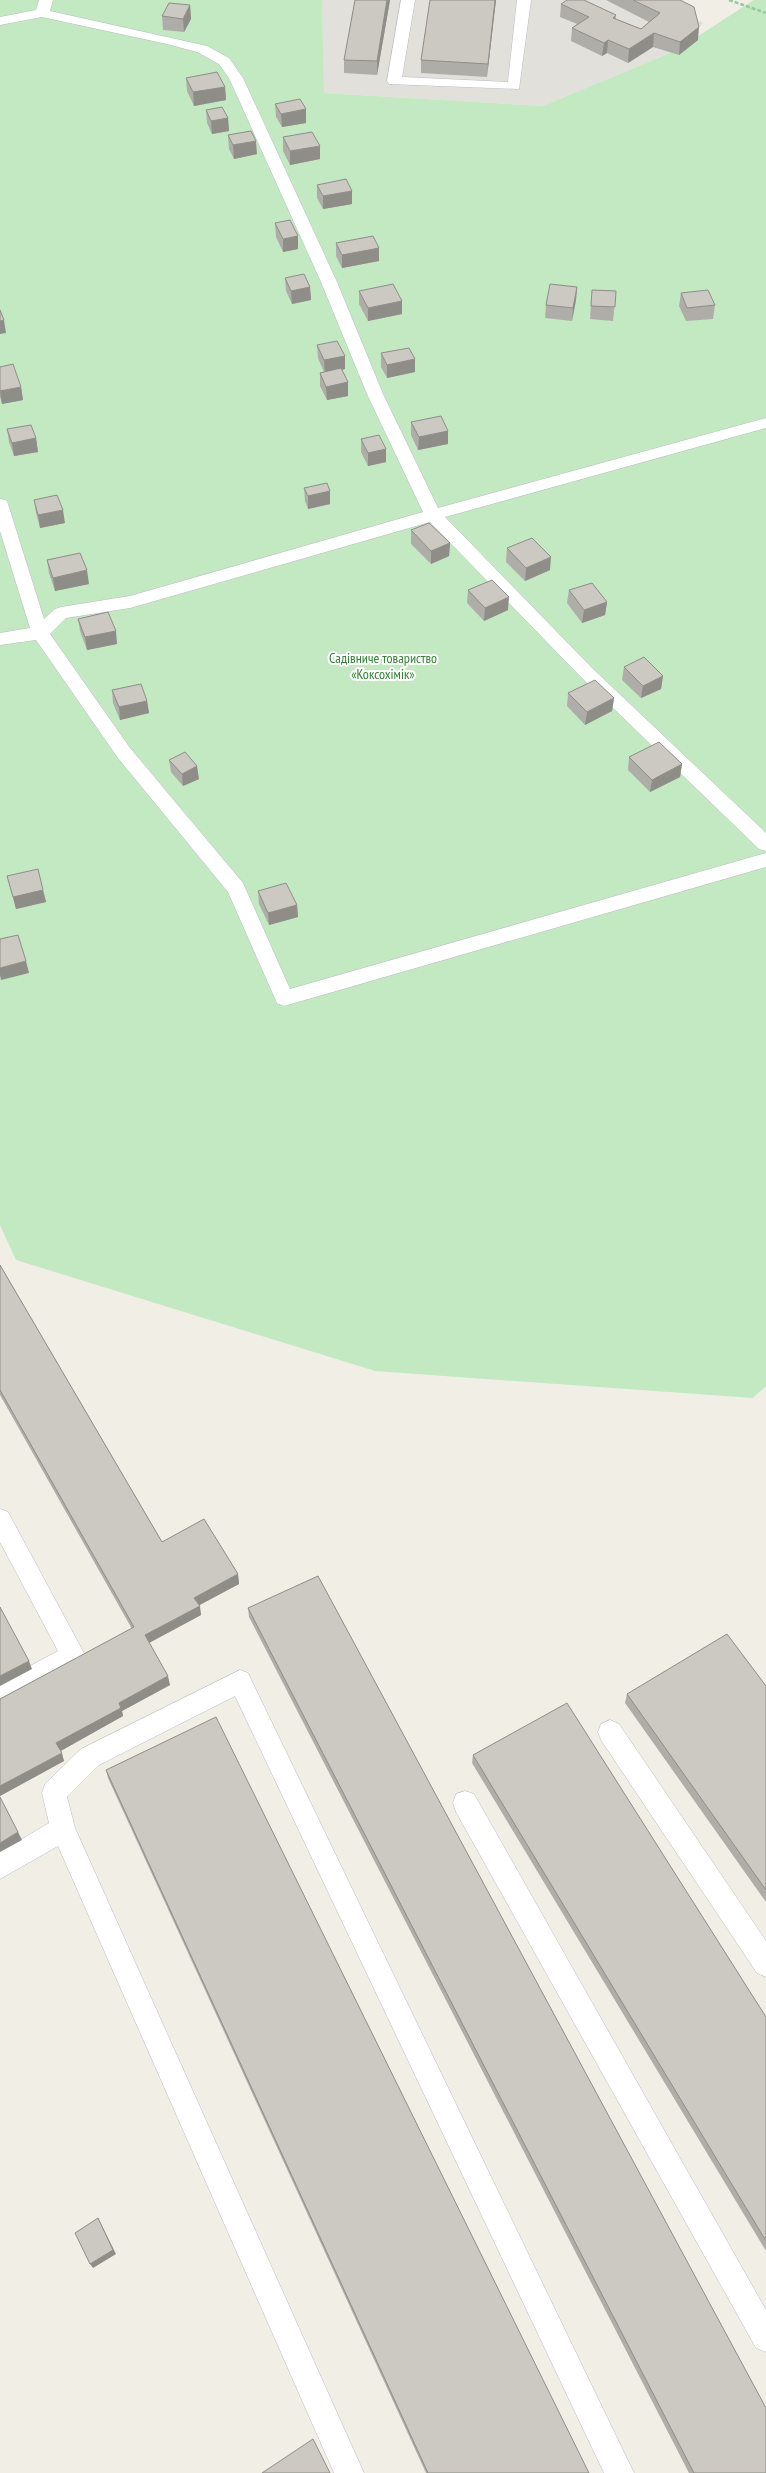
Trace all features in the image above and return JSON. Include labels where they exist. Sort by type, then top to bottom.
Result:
[{"type":"lane","points":[[408,0],[394,81],[514,86],[524,0]]},
{"type":"lane","points":[[0,21],[44,6],[202,49],[224,61],[236,78],[279,175],[330,282],[375,394],[433,515],[586,672],[766,844]]},
{"type":"lane","points":[[0,639],[40,633],[61,613],[130,602],[433,515],[766,423]]},
{"type":"lane","points":[[0,504],[40,633],[124,753],[236,888],[284,998],[766,860]]},
{"type":"lane","points":[[0,1519],[73,1655],[0,1695]]},
{"type":"lane","points":[[349,2473],[63,1829],[54,1793],[90,1756],[240,1680],[619,2473]]},
{"type":"lane","points":[[610,1732],[766,1964]]},
{"type":"lane","points":[[464,1803],[766,2338]]},
{"type":"lane","points":[[0,1866],[63,1829]]},
{"type":"path","points":[[729,0],[766,14]]},
{"type":"shaded area","points":[[322,0],[660,0],[703,23],[675,51],[543,106],[324,93]]},
{"type":"green space","name":"Садівниче товариство «Коксохімік»","points":[[0,0],[322,0],[324,93],[543,106],[675,51],[754,0],[766,0],[766,1386],[753,1398],[375,1371],[16,1260],[0,1225]]},
{"type":"building","points":[[355,0],[387,0],[377,61],[344,60]]},
{"type":"building","points":[[430,0],[495,0],[488,64],[421,60]]},
{"type":"building","points":[[567,0],[584,0],[616,15],[613,18],[641,29],[660,13],[633,0],[680,0],[694,7],[699,27],[680,42],[654,33],[629,49],[608,40],[604,43],[572,28],[589,17],[561,4]]},
{"type":"building","points":[[169,3],[190,5],[183,19],[162,16]]},
{"type":"building","points":[[217,72],[225,87],[193,92],[186,78]]},
{"type":"building","points":[[300,99],[306,109],[281,114],[275,104]]},
{"type":"building","points":[[222,107],[228,118],[211,121],[206,110]]},
{"type":"building","points":[[251,131],[256,141],[233,145],[228,135]]},
{"type":"building","points":[[312,132],[320,146],[290,151],[283,137]]},
{"type":"building","points":[[346,179],[352,191],[323,196],[317,185]]},
{"type":"building","points":[[290,220],[298,236],[283,239],[275,223]]},
{"type":"building","points":[[373,236],[379,248],[342,255],[336,243]]},
{"type":"building","points":[[304,274],[310,287],[291,291],[285,278]]},
{"type":"building","points":[[393,284],[402,301],[368,308],[359,291]]},
{"type":"building","points":[[550,284],[577,287],[573,308],[546,305]]},
{"type":"building","points":[[592,290],[616,291],[615,307],[591,306]]},
{"type":"building","points":[[708,290],[715,305],[687,308],[681,293]]},
{"type":"building","points":[[0,310],[4,320],[0,321]]},
{"type":"building","points":[[337,341],[345,356],[324,360],[317,345]]},
{"type":"building","points":[[409,348],[415,359],[387,365],[381,353]]},
{"type":"building","points":[[13,364],[21,387],[0,391],[0,367]]},
{"type":"building","points":[[341,368],[348,382],[326,387],[320,373]]},
{"type":"building","points":[[441,416],[448,431],[419,437],[411,422]]},
{"type":"building","points":[[31,425],[36,438],[12,443],[7,429]]},
{"type":"building","points":[[379,435],[386,449],[368,453],[361,439]]},
{"type":"building","points":[[327,483],[330,491],[308,496],[304,488]]},
{"type":"building","points":[[57,495],[63,510],[38,515],[34,500]]},
{"type":"building","points":[[429,523],[450,543],[431,551],[411,530]]},
{"type":"building","points":[[532,538],[551,557],[526,568],[507,548]]},
{"type":"building","points":[[80,553],[87,570],[53,578],[47,560]]},
{"type":"building","points":[[492,580],[509,597],[485,608],[468,590]]},
{"type":"building","points":[[592,583],[607,602],[584,610],[569,590]]},
{"type":"building","points":[[108,612],[116,631],[85,637],[78,619]]},
{"type":"building","points":[[644,657],[663,676],[643,686],[624,667]]},
{"type":"building","points":[[595,680],[614,698],[587,712],[568,693]]},
{"type":"building","points":[[141,684],[147,701],[119,707],[112,690]]},
{"type":"building","points":[[659,742],[682,764],[652,780],[629,757]]},
{"type":"building","points":[[185,752],[197,766],[182,774],[169,760]]},
{"type":"building","points":[[38,869],[43,890],[13,897],[7,876]]},
{"type":"building","points":[[286,883],[297,905],[268,913],[258,891]]},
{"type":"building","points":[[18,935],[26,961],[0,968],[0,939]]},
{"type":"building","points":[[0,1265],[162,1542],[204,1519],[238,1574],[194,1598],[200,1606],[145,1635],[168,1676],[119,1703],[121,1708],[56,1743],[62,1753],[0,1786],[0,1699],[134,1627],[0,1390]]},
{"type":"building","points":[[318,1576],[766,2408],[766,2473],[694,2473],[248,1608]]},
{"type":"building","points":[[0,1607],[29,1661],[0,1676]]},
{"type":"building","points":[[727,1634],[766,1686],[766,1890],[627,1694]]},
{"type":"building","points":[[567,1703],[766,2017],[766,2241],[473,1755]]},
{"type":"building","points":[[216,1717],[589,2473],[428,2473],[106,1770]]},
{"type":"building","points":[[0,1797],[18,1832],[0,1843]]},
{"type":"building","points":[[98,2218],[113,2250],[90,2264],[75,2233]]},
{"type":"building","points":[[313,2439],[330,2473],[262,2473]]}]
